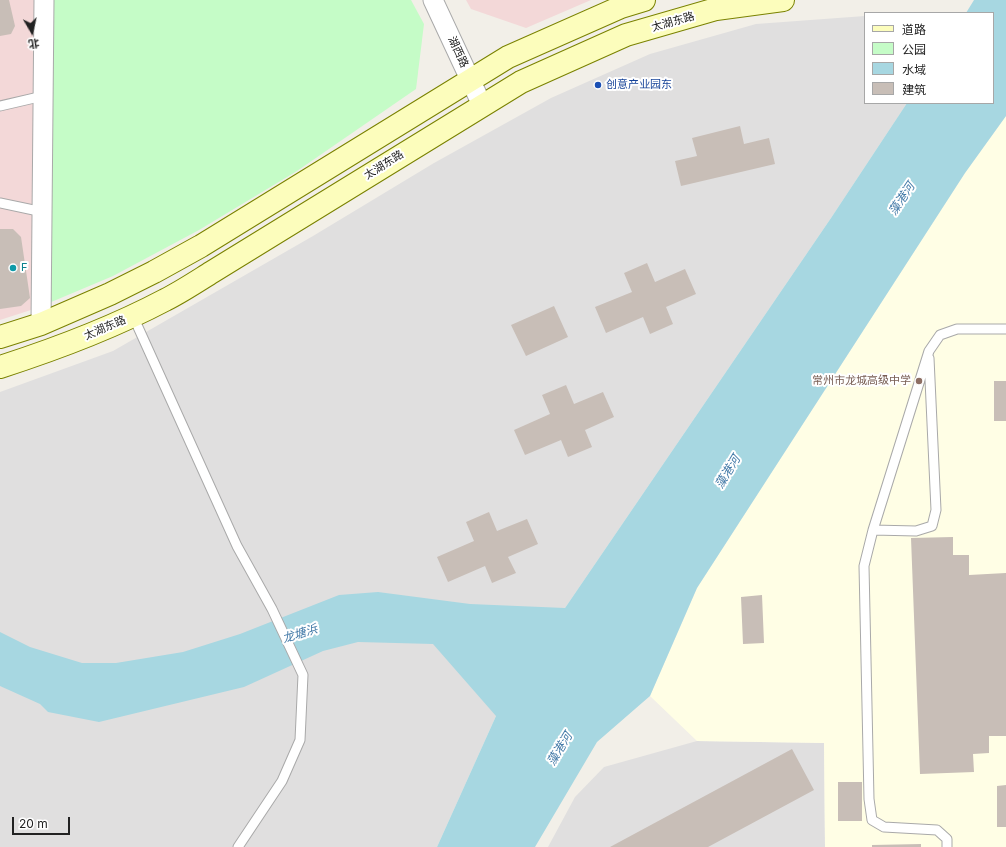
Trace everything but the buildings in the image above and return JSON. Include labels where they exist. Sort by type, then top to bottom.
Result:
[{"type":"main road","points":[[0,337],[42,324],[110,294],[154,272],[201,246],[508,56],[621,7],[644,0]]},
{"type":"main road","name":"太湖东路","points":[[0,367],[49,351],[133,316],[165,300],[521,82],[626,36],[716,9],[783,0]]},
{"type":"street","points":[[42,324],[44,0]]},
{"type":"street","name":"湖西路","points":[[433,0],[482,105]]},
{"type":"lane","points":[[0,106],[43,96]]},
{"type":"lane","points":[[0,203],[42,212]]},
{"type":"lane","points":[[133,316],[237,546],[272,609],[303,675],[300,740],[282,781],[238,847]]},
{"type":"lane","points":[[947,847],[947,839],[937,830],[884,827],[872,820],[869,799],[864,566],[873,530],[929,350],[940,335],[957,329],[1006,328]]},
{"type":"lane","points":[[873,530],[916,531],[932,526],[936,510],[929,350]]},
{"type":"shaded area","points":[[0,0],[38,0],[37,308],[0,320]]},
{"type":"shaded area","points":[[466,0],[591,0],[526,28],[471,9]]},
{"type":"shaded area","points":[[864,16],[864,104],[906,104],[831,218],[565,608],[496,716],[437,847],[0,847],[0,392],[113,351],[313,236],[434,163],[551,98],[650,54],[756,24]]},
{"type":"shaded area","name":"常州市龙城高级中学","points":[[1006,116],[1006,847],[825,847],[824,743],[697,741],[650,696],[697,588],[965,173]]},
{"type":"shaded area","points":[[697,741],[824,743],[825,847],[548,847],[575,797],[604,767]]},
{"type":"green space","points":[[38,0],[411,0],[424,24],[416,89],[297,171],[199,230],[113,276],[37,308]]},
{"type":"water","points":[[974,0],[1006,0],[1006,116],[965,173],[697,588],[650,696],[597,742],[535,847],[437,847],[496,716],[433,644],[358,642],[323,651],[244,687],[99,722],[48,712],[40,704],[0,686],[0,632],[30,647],[82,663],[116,663],[183,652],[240,634],[339,595],[378,592],[470,604],[565,608],[831,218],[906,104],[994,104],[994,12],[967,12]]},
{"type":"place","name":"创意产业园东","points":[[598,85]]},
{"type":"place","name":"F","points":[[13,268]]},
{"type":"place","name":"常州市龙城高级中学","points":[[919,381]]},
{"type":"water label","name":"藻港河","points":[[902,199]]},
{"type":"water label","name":"藻港河","points":[[728,472]]},
{"type":"water label","name":"龙塘浜","points":[[300,634]]},
{"type":"water label","name":"藻港河","points":[[560,749]]}]
